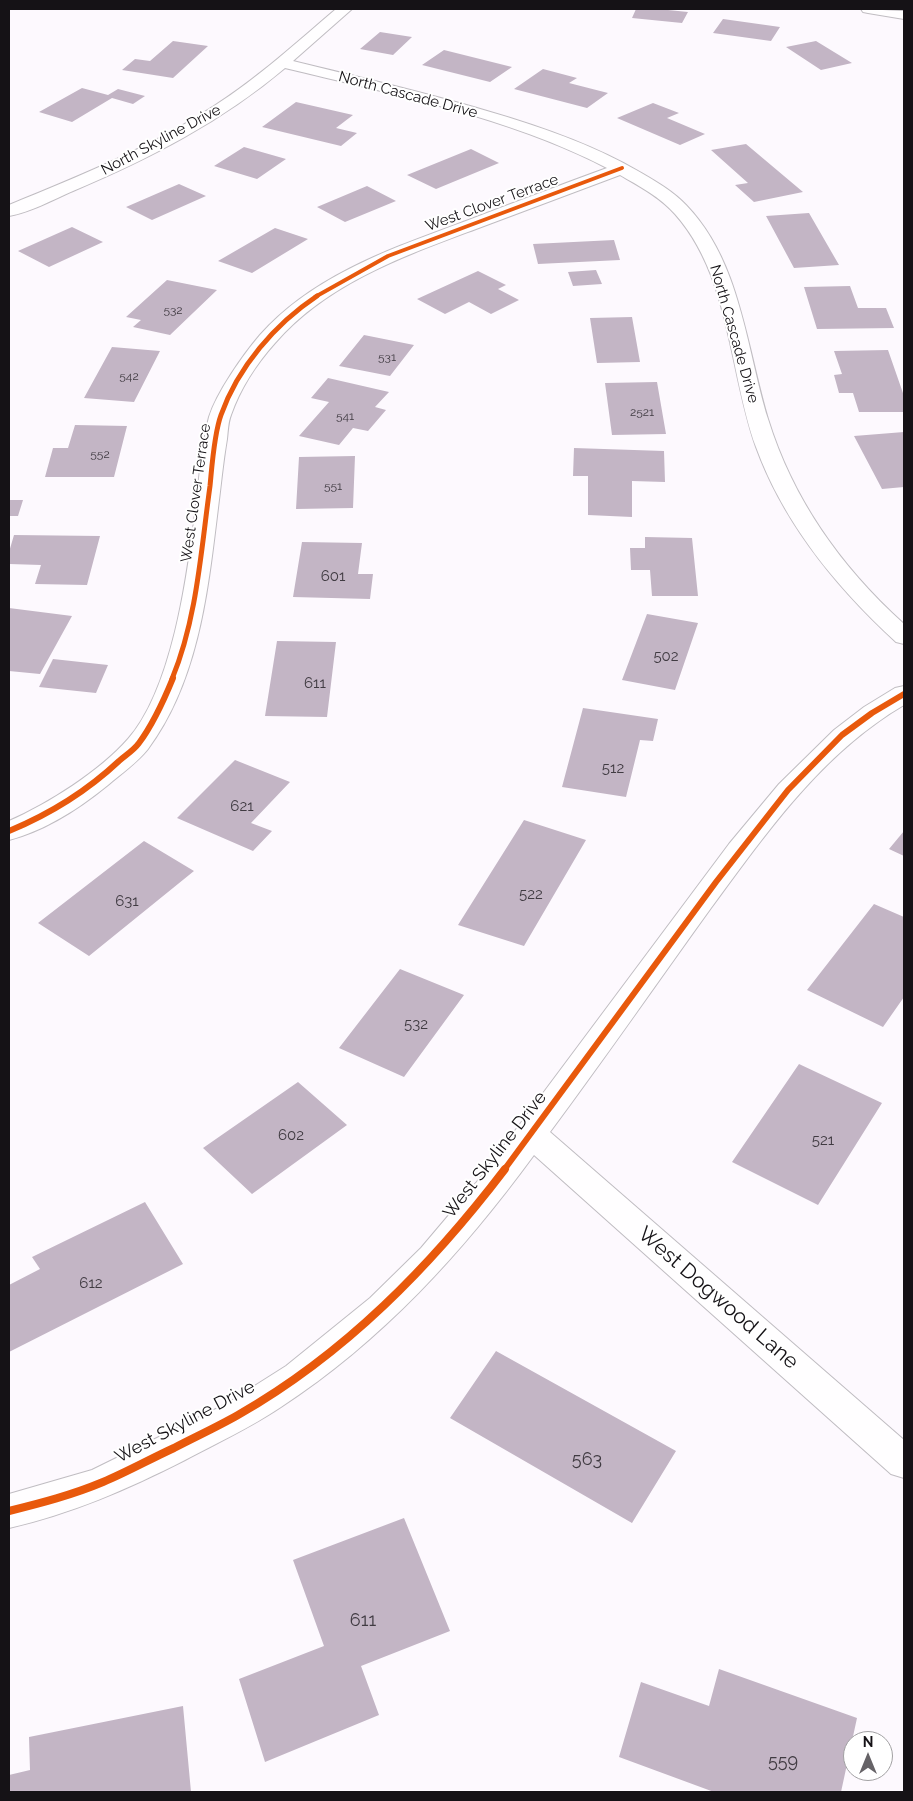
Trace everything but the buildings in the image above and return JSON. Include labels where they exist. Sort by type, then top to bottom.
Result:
[{"type":"street","name":"North Skyline Drive","points":[[9,211],[90,178],[150,150],[216,112],[282,63],[345,9]]},
{"type":"street","points":[[868,9],[904,16]]},
{"type":"street","name":"North Cascade Drive","points":[[282,63],[420,97],[508,122],[590,152],[622,168],[657,190],[681,210],[706,245],[722,281],[767,448],[800,517],[840,573],[876,613],[904,637]]},
{"type":"street","name":"West Clover Terrace","points":[[9,831],[64,805],[107,773],[139,743],[160,708],[177,668],[190,610],[220,416],[242,372],[264,341],[318,294],[353,273],[388,256],[622,168]]},
{"type":"street","name":"West Skyline Drive","points":[[9,1512],[114,1478],[238,1415],[297,1376],[352,1333],[405,1284],[455,1231],[531,1134],[636,987],[756,830],[806,771],[852,728],[891,700],[904,694]]},
{"type":"street","name":"West Dogwood Lane","points":[[531,1134],[904,1462]]},
{"type":"cycle path","points":[[9,831],[54,810],[95,782],[138,745],[160,708],[176,670],[188,629],[203,541],[220,416],[234,386],[250,360],[268,338],[287,319],[332,286],[388,256],[622,168]]},
{"type":"cycle path","points":[[9,1511],[63,1496],[122,1474],[238,1415],[298,1376],[382,1308],[456,1231],[518,1153],[664,951],[739,851],[788,790],[842,735],[872,713],[904,694]]}]
